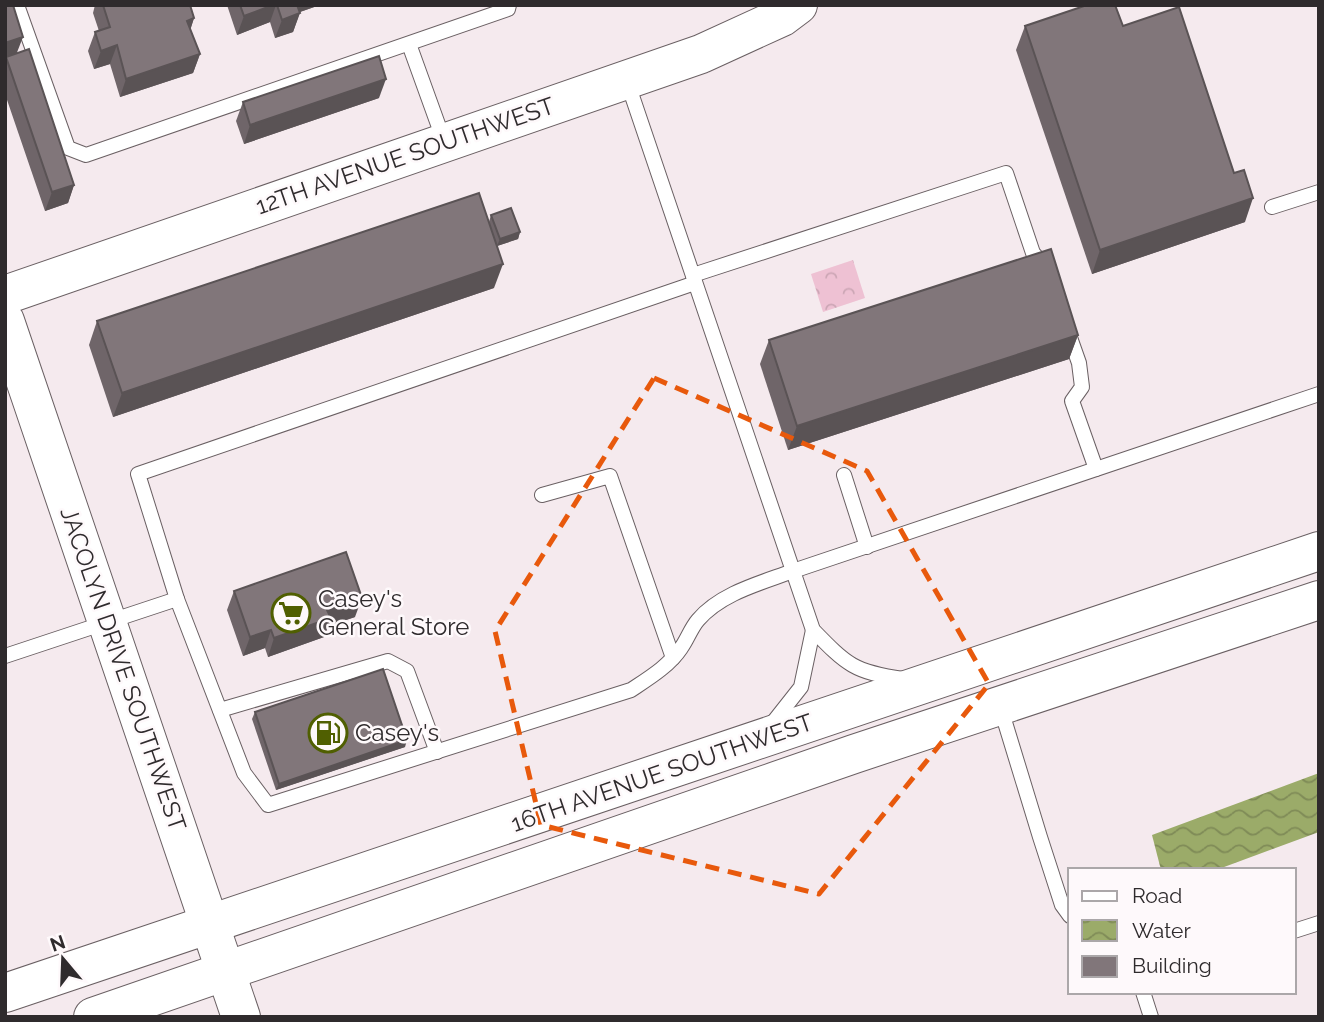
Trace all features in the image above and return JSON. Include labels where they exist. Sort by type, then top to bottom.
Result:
[{"type":"main road","name":"12TH AVENUE SOUTHWEST","points":[[5,295],[701,54],[782,17],[798,5]]},
{"type":"main road","name":"JACOLYN DRIVE SOUTHWEST","points":[[5,321],[241,1017]]},
{"type":"main road","name":"16TH AVENUE SOUTHWEST","points":[[5,993],[1319,551]]},
{"type":"main road","name":"16TH AVENUE SOUTHWEST","points":[[93,1017],[1000,705],[1319,600]]},
{"type":"main road","points":[[682,814],[692,794],[708,779],[844,732],[859,720],[862,705]]},
{"type":"lane","points":[[17,5],[68,148],[86,155],[508,9],[509,5]]},
{"type":"lane","points":[[408,44],[444,143]]},
{"type":"lane","points":[[626,79],[813,630],[845,663],[876,675],[928,683]]},
{"type":"lane","points":[[1051,279],[1046,267],[1033,253],[1006,173],[138,474],[177,599],[244,773],[268,805],[631,690],[673,658],[697,621],[732,595],[793,571],[1319,394]]},
{"type":"lane","points":[[1272,207],[1319,192]]},
{"type":"lane","points":[[1063,315],[1079,363],[1082,387],[1072,401],[1096,470]]},
{"type":"lane","points":[[844,475],[867,547]]},
{"type":"lane","points":[[542,495],[610,476],[673,658]]},
{"type":"lane","points":[[5,656],[177,599]]},
{"type":"lane","points":[[756,742],[801,687],[813,630]]},
{"type":"lane","points":[[220,710],[388,662],[407,671],[437,752]]},
{"type":"lane","points":[[1000,705],[1043,849],[1062,905],[1068,913]]},
{"type":"lane","points":[[1296,930],[1319,923]]},
{"type":"lane","points":[[1144,994],[1151,1017]]},
{"type":"highlighted area","points":[[654,378],[867,471],[989,684],[819,894],[541,825],[495,631]]},
{"type":"green space","points":[[853,260],[865,298],[823,312],[811,274]]},
{"type":"water","points":[[1319,773],[1319,832],[1221,868],[1160,868],[1152,835]]},
{"type":"building","points":[[5,5],[13,5],[23,37],[5,43]]},
{"type":"building","points":[[103,5],[190,5],[194,18],[187,21],[200,54],[126,79],[117,45],[101,51],[95,32],[110,27]]},
{"type":"building","points":[[240,5],[273,5],[244,16]]},
{"type":"building","points":[[277,5],[297,5],[300,13],[282,20]]},
{"type":"building","points":[[1087,5],[1115,5],[1123,26],[1179,7],[1234,173],[1244,170],[1253,198],[1100,250],[1025,26]]},
{"type":"building","points":[[29,49],[74,185],[52,192],[6,57]]},
{"type":"building","points":[[379,56],[386,79],[250,125],[243,102]]},
{"type":"building","points":[[479,193],[503,264],[122,393],[97,321]]},
{"type":"building","points":[[511,208],[520,232],[500,239],[491,215]]},
{"type":"building","points":[[1051,249],[1078,335],[797,426],[769,340]]},
{"type":"building","name":"Casey's General Store","points":[[346,552],[362,598],[327,610],[331,618],[274,638],[271,630],[250,637],[234,591]]},
{"type":"building","name":"Casey's","points":[[383,669],[407,740],[279,784],[255,712]]},
{"type":"place","name":"Casey's General Store","points":[[291,613]]},
{"type":"place","name":"Casey's","points":[[328,733]]}]
